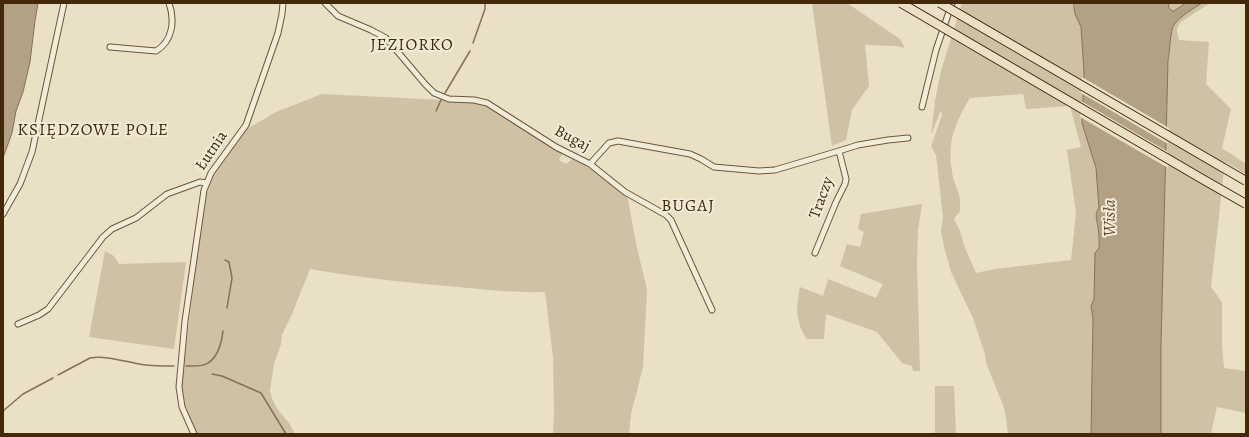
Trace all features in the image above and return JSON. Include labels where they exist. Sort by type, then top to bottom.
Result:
[{"type":"highway","points":[[901,3],[1246,204]]},
{"type":"highway","points":[[940,3],[1246,181]]},
{"type":"street","points":[[3,214],[20,184],[32,152],[64,3]]},
{"type":"street","points":[[110,47],[156,51],[159,49],[169,35],[172,26],[172,16],[169,3]]},
{"type":"street","name":"Łutnia","points":[[194,434],[182,407],[179,387],[185,321],[202,202],[206,183],[211,173],[246,125],[278,33],[283,3]]},
{"type":"street","name":"Bugaj","points":[[325,3],[338,16],[386,38],[434,93],[449,99],[474,100],[487,103],[556,146],[590,164],[609,143],[618,141],[690,154],[701,158],[714,167],[759,171],[775,170],[851,147],[876,141],[908,138]]},
{"type":"street","points":[[922,107],[936,50],[952,3]]},
{"type":"street","name":"Traczy","points":[[815,253],[845,184],[846,179],[839,151]]},
{"type":"street","points":[[590,164],[625,192],[671,220],[712,310]]},
{"type":"street","points":[[18,324],[39,315],[48,309],[102,237],[109,231],[136,218],[167,194],[200,182],[206,183]]},
{"type":"shaded area","points":[[812,3],[847,3],[900,39],[905,48],[895,46],[865,45],[869,86],[852,110],[846,140],[832,146]]},
{"type":"shaded area","points":[[962,3],[1074,3],[1075,14],[1081,27],[1084,72],[1082,123],[1096,168],[1099,208],[1096,214],[1098,228],[1097,265],[1094,299],[1091,306],[1093,319],[1091,434],[1008,434],[1003,405],[986,363],[985,354],[973,318],[951,272],[941,231],[943,217],[936,155],[931,146],[942,115],[941,110],[931,135],[935,101],[941,71]],"holes":[[[1023,94],[1026,109],[1070,106],[1081,147],[1067,150],[1076,213],[1071,260],[995,269],[976,273],[954,219],[960,211],[960,199],[954,181],[951,157],[952,138],[955,128],[970,98]]]},
{"type":"shaded area","points":[[1168,3],[1186,3],[1172,11],[1169,8]]},
{"type":"shaded area","points":[[1202,3],[1210,3],[1181,22],[1177,28],[1177,33],[1179,40],[1209,42],[1206,84],[1231,109],[1222,148],[1246,164],[1246,174],[1225,162],[1211,287],[1222,302],[1222,345],[1224,368],[1246,371],[1246,413],[1217,407],[1211,434],[1161,434],[1161,346],[1168,60],[1174,25],[1183,16]]},
{"type":"shaded area","points":[[322,94],[443,100],[487,105],[563,153],[559,160],[566,164],[572,159],[580,163],[627,195],[647,290],[643,367],[631,414],[629,434],[553,434],[553,357],[545,292],[520,292],[413,283],[310,269],[282,335],[281,344],[274,364],[270,390],[272,399],[278,410],[289,423],[295,434],[197,434],[185,404],[182,386],[204,204],[211,179],[247,129],[276,112]]},
{"type":"shaded area","points":[[922,204],[918,230],[917,264],[920,371],[913,371],[912,366],[902,363],[877,332],[826,314],[824,339],[807,339],[798,320],[797,307],[800,287],[823,296],[828,279],[876,298],[883,284],[840,266],[847,244],[860,247],[864,232],[858,229],[861,214]]},
{"type":"shaded area","points":[[105,251],[114,256],[119,264],[186,262],[174,349],[89,337]]},
{"type":"shaded area","points":[[935,386],[954,386],[956,434],[935,434]]},
{"type":"water","points":[[3,3],[38,3],[30,62],[23,92],[16,111],[12,133],[3,158]]},
{"type":"water","name":"Wisła","points":[[1074,3],[1168,3],[1169,8],[1174,11],[1186,3],[1202,3],[1183,16],[1174,25],[1168,60],[1161,346],[1161,434],[1091,434],[1093,319],[1091,306],[1094,299],[1095,253],[1099,248],[1099,232],[1096,215],[1099,208],[1096,168],[1082,123],[1084,72],[1081,27],[1075,14]]},
{"type":"pier","points":[[1082,77],[1169,128],[1168,144],[1081,93]]},
{"type":"pier","points":[[1081,101],[1168,152],[1168,168],[1080,117]]},
{"type":"waterway","points":[[473,43],[485,9],[485,3]]},
{"type":"waterway","points":[[445,93],[470,51]]},
{"type":"waterway","points":[[436,111],[441,100]]},
{"type":"waterway","points":[[225,260],[229,262],[232,278],[227,308]]},
{"type":"waterway","points":[[186,366],[197,366],[208,363],[219,349],[223,331]]},
{"type":"waterway","points":[[58,375],[90,358],[97,357],[111,358],[146,365],[174,366]]},
{"type":"waterway","points":[[212,374],[222,376],[261,393],[286,434]]},
{"type":"waterway","points":[[3,411],[23,394],[53,378]]},
{"type":"district","name":"JEZIORKO","points":[[412,46]]},
{"type":"district","name":"KSIĘDZOWE POLE","points":[[93,131]]},
{"type":"district","name":"BUGAJ","points":[[688,207]]}]
